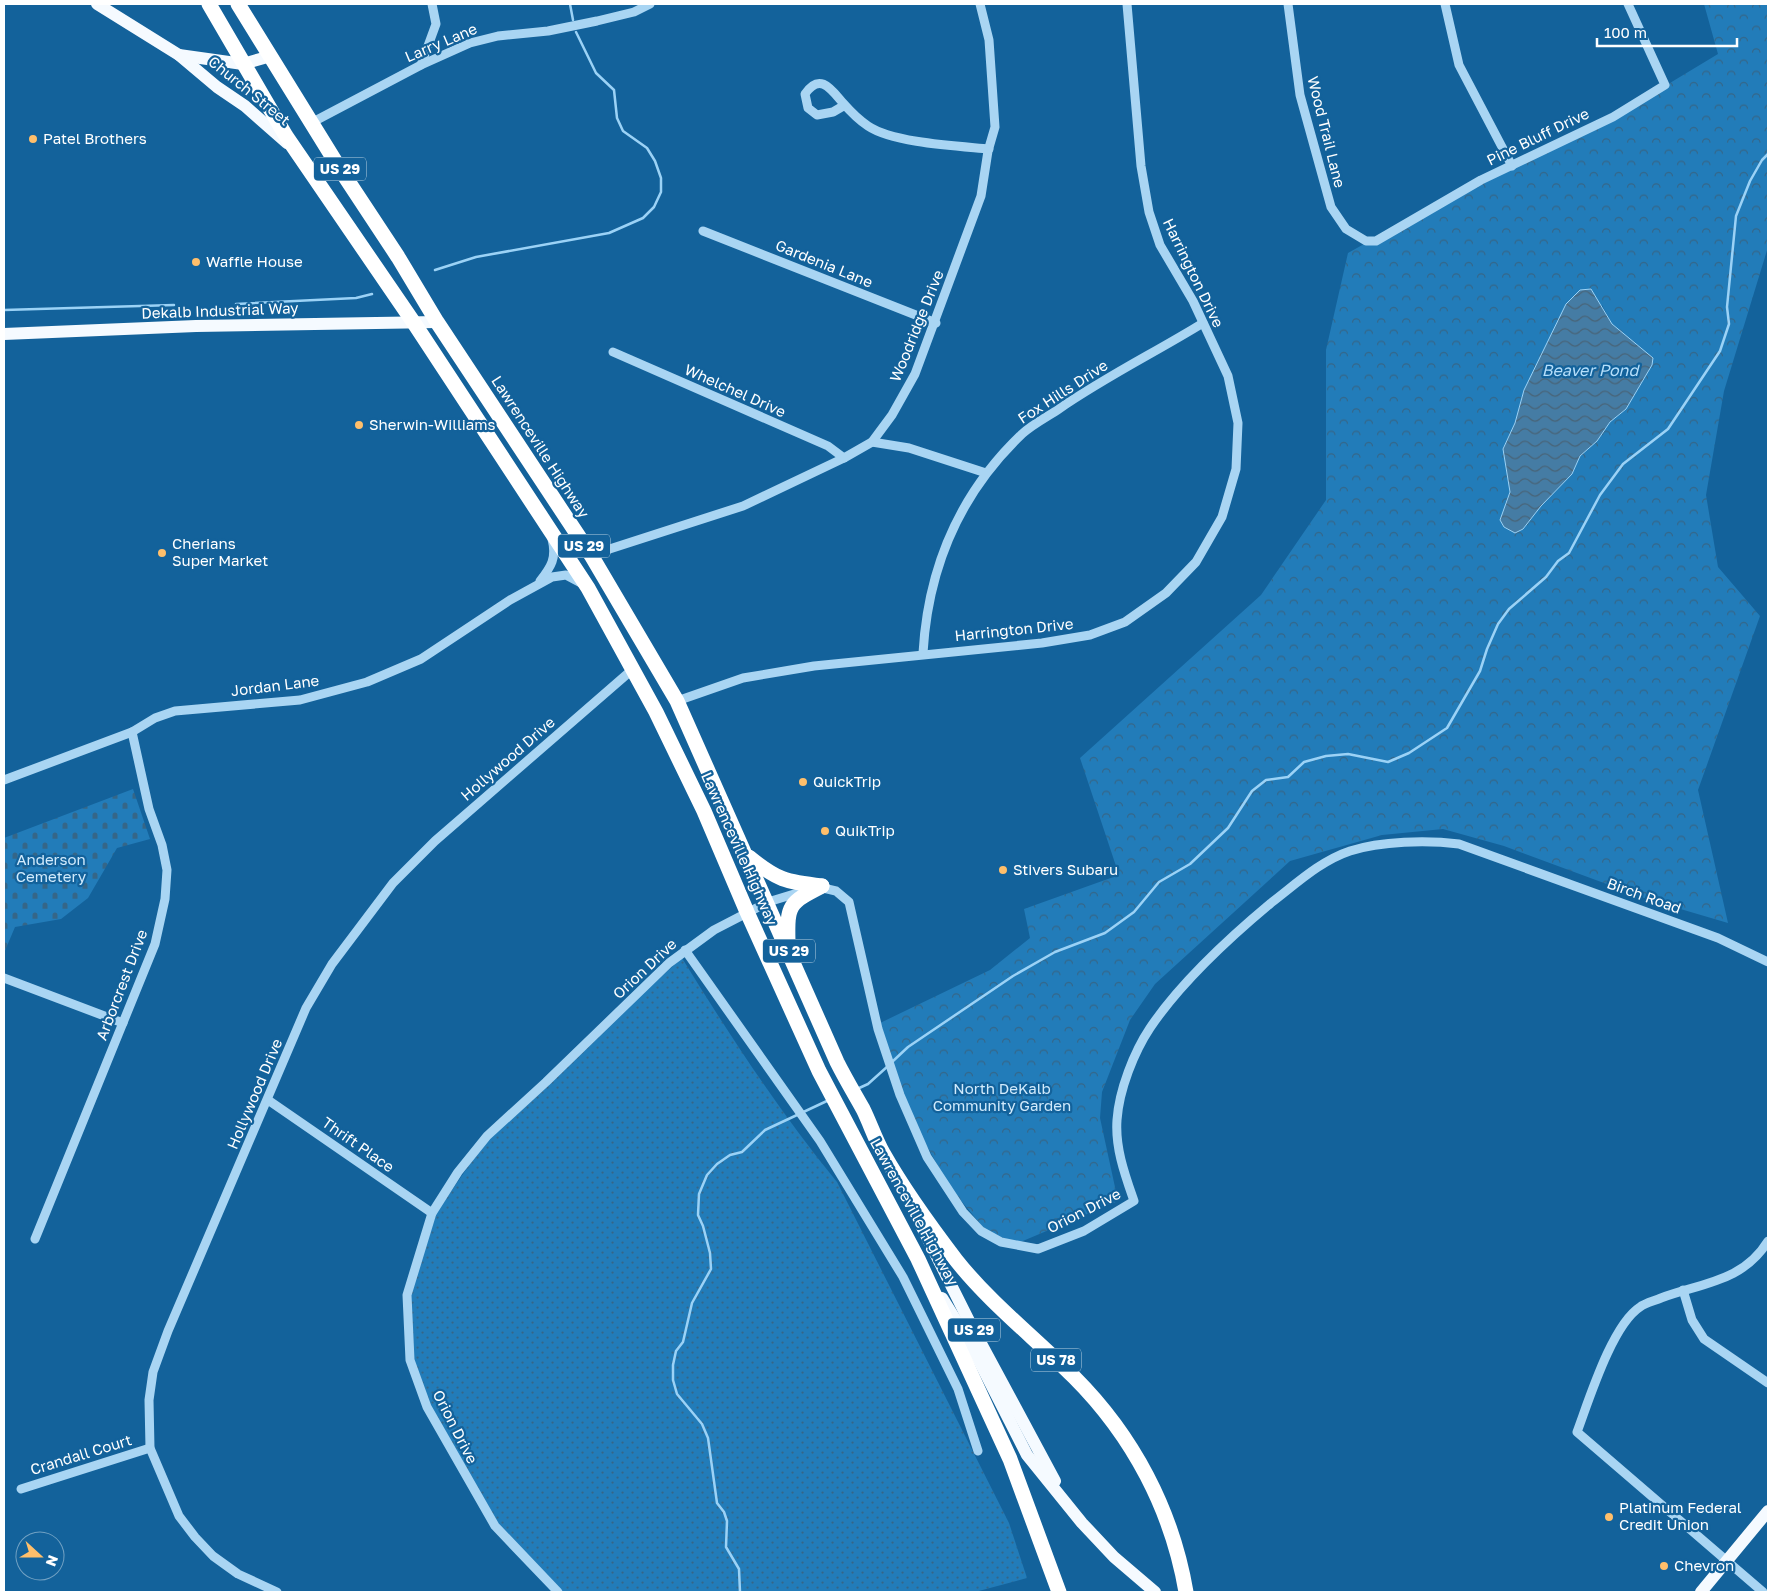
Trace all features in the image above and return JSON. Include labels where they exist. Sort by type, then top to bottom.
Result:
[{"type":"highway","name":"US 29","points":[[209,4],[243,64],[298,153],[414,323]]},
{"type":"highway","name":"US 29","points":[[238,4],[437,322]]},
{"type":"highway","name":"Lawrenceville Highway","points":[[437,322],[591,555],[678,701],[837,1062],[863,1109],[883,1153]]},
{"type":"highway","name":"Lawrenceville Highway","points":[[414,323],[588,588],[632,669],[704,810],[747,912],[819,1071],[918,1259]]},
{"type":"highway","points":[[746,854],[773,876],[794,883],[822,886]]},
{"type":"highway","points":[[788,949],[787,922],[792,904],[797,899],[822,886]]},
{"type":"highway","name":"US 78","points":[[883,1153],[929,1223],[957,1261],[985,1292],[1075,1378],[1109,1416],[1136,1456],[1158,1497],[1172,1532],[1186,1592]]},
{"type":"highway","points":[[918,1259],[1010,1459],[1059,1592]]},
{"type":"main road","name":"Church Street","points":[[105,6],[179,55],[217,87],[252,112],[298,153]]},
{"type":"main road","name":"Church Street","points":[[179,55],[243,64],[271,56]]},
{"type":"main road","name":"Dekalb Industrial Way","points":[[4,334],[196,326],[437,322]]},
{"type":"main road","name":"Lawrenceville Highway","points":[[883,1153],[1068,1505]]},
{"type":"main road","name":"Lawrenceville Highway","points":[[918,1259],[970,1343],[1028,1455],[1068,1505],[1114,1557],[1154,1592]]},
{"type":"main road","points":[[1701,1592],[1768,1511]]},
{"type":"street","points":[[421,65],[436,24],[432,4]]},
{"type":"street","name":"Larry Lane","points":[[311,123],[421,65],[470,43],[498,36],[548,31],[597,21],[634,12],[650,4]]},
{"type":"street","name":"Woodridge Drive","points":[[591,555],[743,506],[844,458],[872,442],[892,415],[915,374],[936,322],[981,196],[994,127],[989,40],[980,4]]},
{"type":"street","name":"Harrington Drive","points":[[678,701],[743,678],[814,666],[922,653],[1042,643],[1090,635],[1125,622],[1166,593],[1196,562],[1222,517],[1236,469],[1238,423],[1228,376],[1193,301],[1160,245],[1149,212],[1141,166],[1127,4]]},
{"type":"street","name":"Wood Trail Lane","points":[[1288,4],[1300,95],[1330,207],[1346,229],[1366,240],[1376,241]]},
{"type":"street","points":[[1446,4],[1459,65],[1512,166]]},
{"type":"street","name":"Pine Bluff Drive","points":[[1376,241],[1481,180],[1613,117],[1666,85],[1628,4]]},
{"type":"street","points":[[845,105],[869,127],[884,133],[923,141],[989,148]]},
{"type":"street","name":"Gardenia Lane","points":[[703,231],[936,322]]},
{"type":"street","name":"Fox Hills Drive","points":[[922,653],[930,591],[948,537],[986,473],[1023,433],[1087,390],[1149,356],[1203,323]]},
{"type":"street","name":"Whelchel Drive","points":[[613,352],[828,446],[844,458]]},
{"type":"street","points":[[872,442],[910,448],[986,473]]},
{"type":"street","name":"Jordan Lane","points":[[536,585],[549,570],[554,558],[554,547],[549,530]]},
{"type":"street","name":"Jordan Lane","points":[[4,780],[132,732],[155,718],[185,709],[300,700],[367,682],[421,658],[536,585],[560,575],[573,578],[588,588]]},
{"type":"street","name":"Hollywood Drive","points":[[277,1592],[238,1574],[213,1556],[195,1537],[179,1516],[150,1448],[149,1400],[153,1372],[168,1331],[306,1008],[327,972],[393,883],[435,841],[632,669]]},
{"type":"street","name":"Arborcrest Drive","points":[[35,1239],[155,944],[165,899],[167,870],[132,732]]},
{"type":"street","name":"Birch Road","points":[[1134,1201],[1120,1159],[1117,1120],[1125,1084],[1135,1054],[1150,1028],[1174,996],[1249,920],[1294,884],[1330,859],[1351,851],[1382,845],[1437,841],[1459,844],[1718,938],[1768,962]]},
{"type":"street","name":"Orion Drive","points":[[558,1592],[495,1526],[427,1407],[410,1360],[407,1295],[432,1213],[458,1172],[487,1136],[685,950],[714,930],[768,902],[822,886],[836,891],[851,908],[878,1029],[900,1095],[927,1157],[963,1212],[981,1231],[1000,1242],[1038,1249],[1084,1230],[1134,1201]]},
{"type":"street","points":[[685,950],[820,1141],[903,1277],[958,1390],[978,1452]]},
{"type":"street","points":[[4,978],[123,1023]]},
{"type":"street","name":"Thrift Place","points":[[268,1100],[432,1213]]},
{"type":"street","points":[[1763,1592],[1577,1432],[1611,1347],[1621,1327],[1639,1307],[1683,1290],[1705,1286],[1746,1267],[1768,1241]]},
{"type":"street","points":[[1683,1290],[1692,1320],[1704,1339],[1768,1383]]},
{"type":"street","name":"Crandall Court","points":[[21,1489],[150,1448]]},
{"type":"green space","name":"North DeKalb Community Garden","points":[[1704,4],[1768,4],[1768,247],[1724,391],[1706,495],[1718,567],[1760,616],[1698,790],[1728,923],[1650,900],[1504,846],[1443,829],[1382,835],[1290,861],[1155,984],[1130,1020],[1102,1092],[1100,1118],[1118,1201],[1018,1243],[987,1232],[949,1186],[922,1137],[893,1070],[878,1024],[990,970],[1030,938],[1024,909],[1119,875],[1080,758],[1261,595],[1326,500],[1326,350],[1348,253],[1504,166],[1650,95],[1718,54]],"holes":[[[1602,305],[1612,324],[1639,347],[1646,376],[1626,409],[1610,422],[1597,441],[1580,456],[1572,474],[1541,506],[1523,529],[1505,504],[1510,492],[1503,448],[1515,423],[1524,390],[1535,372]]]},
{"type":"green space","name":"Anderson Cemetery","points":[[133,789],[150,839],[117,848],[88,898],[61,919],[15,927],[4,953],[4,838]]},
{"type":"green space","points":[[682,958],[756,1073],[795,1128],[837,1182],[1009,1523],[1027,1578],[975,1592],[559,1592],[503,1539],[426,1412],[409,1352],[404,1297],[437,1212],[498,1123]]},
{"type":"water","name":"Beaver Pond","points":[[1591,289],[1612,324],[1653,358],[1652,365],[1626,409],[1610,422],[1597,441],[1580,456],[1572,474],[1541,506],[1523,529],[1515,533],[1504,527],[1500,520],[1510,492],[1503,449],[1515,423],[1524,390],[1566,304],[1580,290]]},
{"type":"waterway","points":[[570,4],[573,20]]},
{"type":"waterway","points":[[435,270],[476,257],[609,233],[643,218],[654,207],[661,192],[661,178],[655,161],[647,148],[623,131],[617,118],[614,90],[596,73],[576,32]]},
{"type":"waterway","points":[[892,1062],[908,1047],[1013,976],[1055,952],[1105,933],[1134,912],[1159,882],[1190,864],[1228,828],[1252,791],[1266,780],[1288,777],[1304,762],[1326,756],[1348,754],[1388,762],[1409,753],[1447,728],[1480,671],[1498,624],[1509,609],[1546,577],[1558,561],[1569,553],[1600,495],[1623,464],[1668,429],[1720,351],[1729,324],[1727,307],[1736,216],[1750,181],[1762,160],[1768,154]]},
{"type":"waterway","points":[[236,304],[356,298],[372,294]]},
{"type":"waterway","points":[[4,310],[174,305]]},
{"type":"waterway","points":[[857,1089],[868,1084],[888,1066]]},
{"type":"waterway","points":[[740,1592],[739,1569],[726,1547],[727,1521],[724,1512],[717,1503],[708,1438],[702,1424],[677,1394],[673,1380],[673,1365],[676,1351],[683,1342],[692,1303],[711,1269],[710,1253],[698,1215],[699,1194],[707,1175],[717,1164],[730,1155],[742,1152],[765,1130],[829,1100]]},
{"type":"place","name":"Patel Brothers","points":[[33,139]]},
{"type":"place","name":"Waffle House","points":[[196,262]]},
{"type":"place","name":"Sherwin-Williams","points":[[359,425]]},
{"type":"place","name":"Cherians Super Market","points":[[162,553]]},
{"type":"place","name":"QuickTrip","points":[[803,782]]},
{"type":"place","name":"QuikTrip","points":[[825,831]]},
{"type":"place","name":"Stivers Subaru","points":[[1003,870]]},
{"type":"place","name":"Platinum Federal Credit Union","points":[[1609,1517]]},
{"type":"place","name":"Chevron","points":[[1664,1566]]}]
